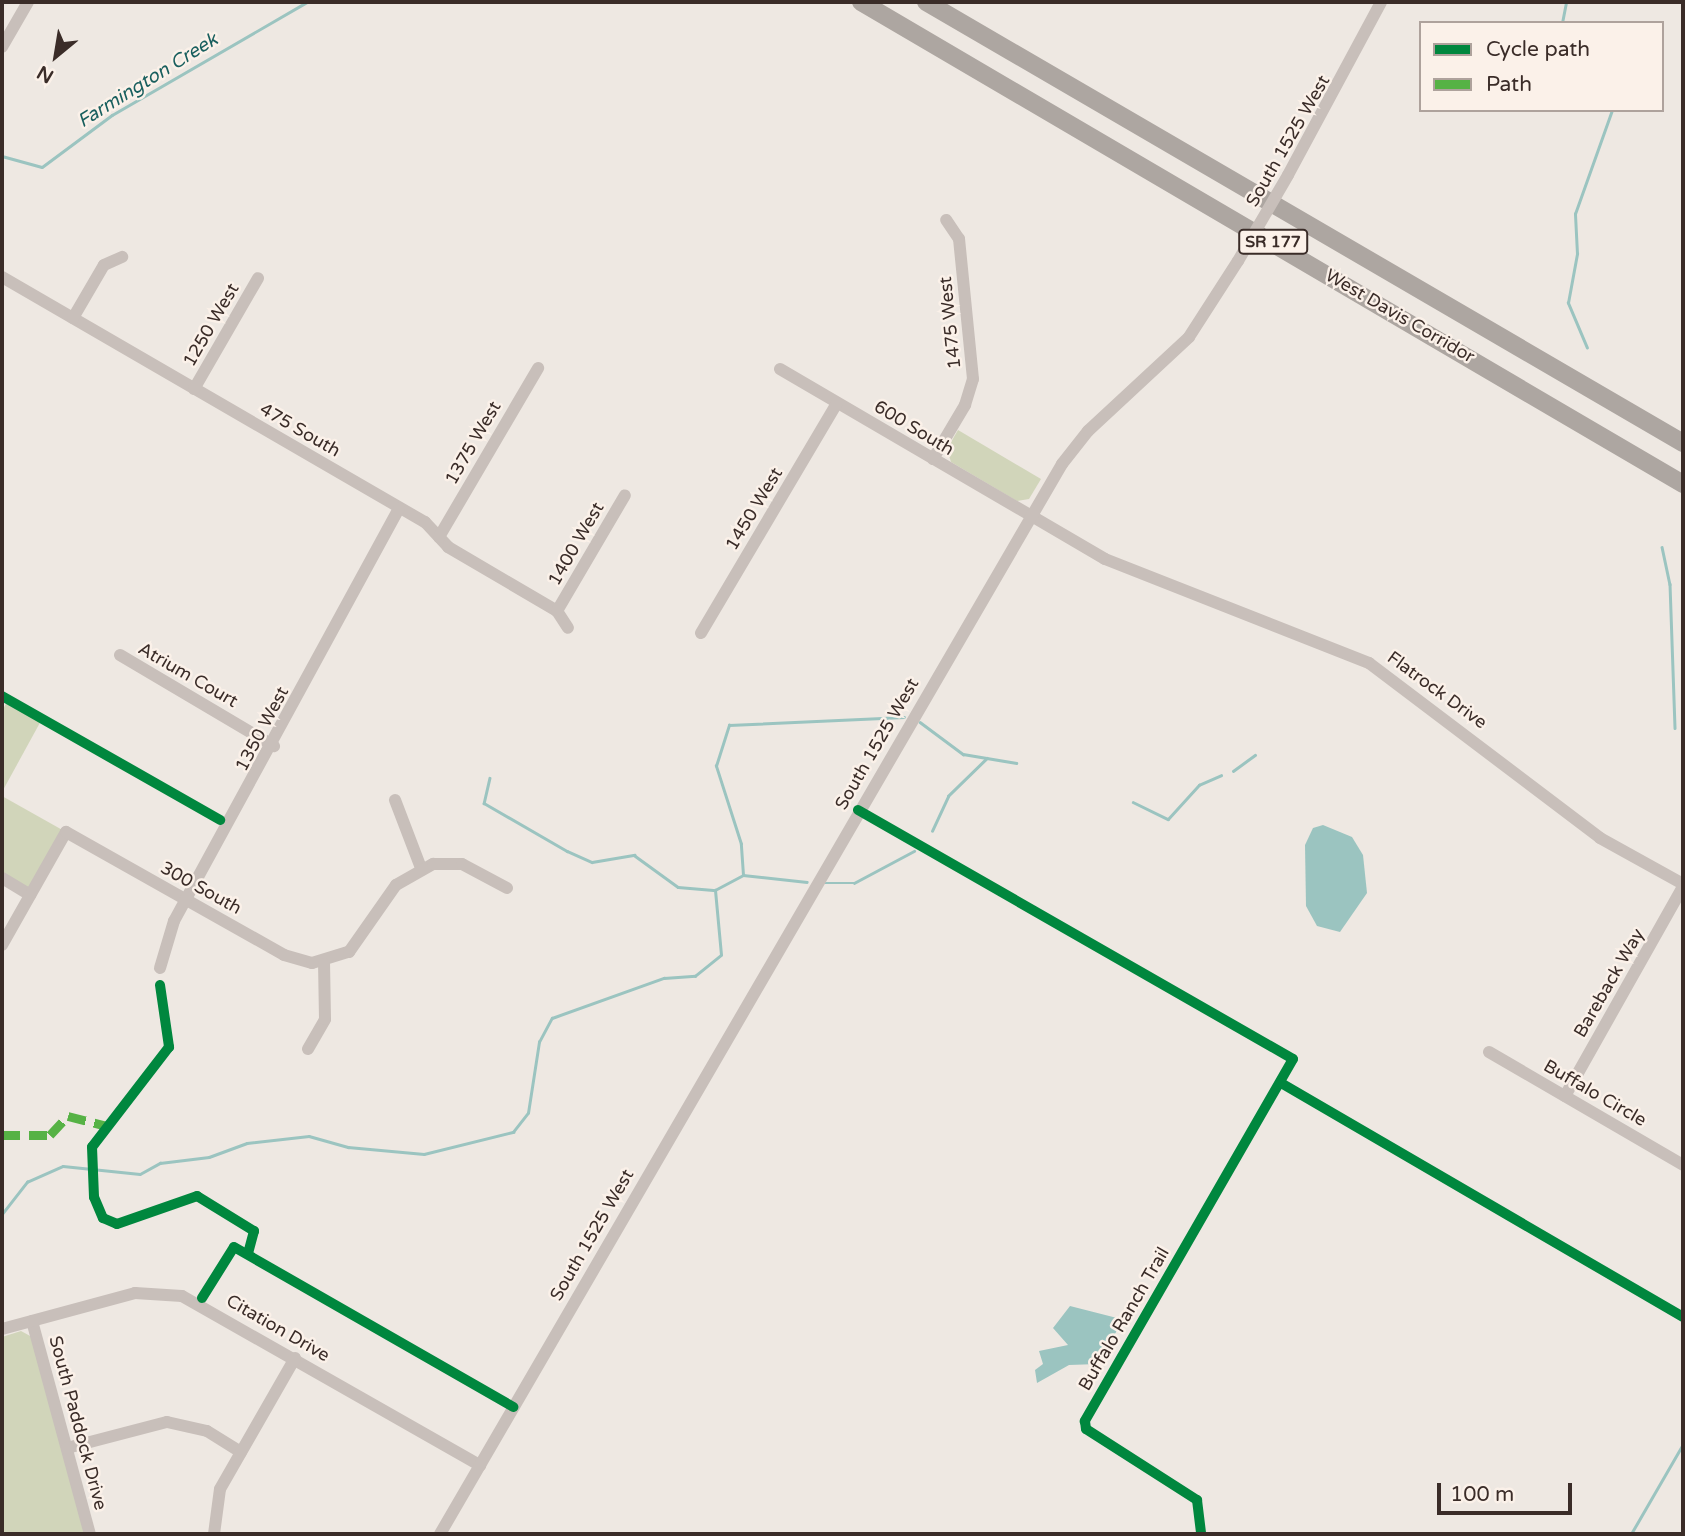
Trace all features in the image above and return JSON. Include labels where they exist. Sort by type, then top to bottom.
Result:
[{"type":"highway","name":"West Davis Corridor","points":[[862,2],[1683,484]]},
{"type":"highway","name":"West Davis Corridor","points":[[926,2],[1683,443]]},
{"type":"street","points":[[2,47],[28,2]]},
{"type":"street","name":"South 1525 West","points":[[440,1534],[1031,517],[1079,440],[1189,337],[1238,261],[1288,175],[1381,2]]},
{"type":"street","name":"1475 West","points":[[933,459],[965,405],[973,379],[959,239],[946,220]]},
{"type":"street","points":[[73,318],[104,265],[122,257]]},
{"type":"street","name":"475 South","points":[[2,277],[399,508],[439,537],[557,611],[568,628]]},
{"type":"street","name":"1250 West","points":[[194,389],[258,278]]},
{"type":"street","name":"1375 West","points":[[439,537],[538,368]]},
{"type":"street","name":"600 South","points":[[780,369],[1031,517]]},
{"type":"street","name":"1450 West","points":[[701,633],[837,403]]},
{"type":"street","name":"1400 West","points":[[557,611],[625,495]]},
{"type":"street","name":"1350 West","points":[[160,968],[166,937],[274,746],[320,645],[399,508]]},
{"type":"street","name":"Flatrock Drive","points":[[1031,517],[1119,566],[1369,663],[1600,838],[1683,886]]},
{"type":"street","name":"Atrium Court","points":[[120,655],[274,746]]},
{"type":"street","points":[[395,800],[421,868]]},
{"type":"street","name":"300 South","points":[[30,895],[66,832],[284,955],[324,964]]},
{"type":"street","points":[[308,1049],[325,1019],[324,964],[357,944],[389,892],[421,868],[462,864],[508,888]]},
{"type":"street","points":[[2,878],[30,895],[2,945]]},
{"type":"street","name":"Bareback Way","points":[[1564,1096],[1683,886]]},
{"type":"street","name":"Buffalo Circle","points":[[1489,1052],[1683,1165]]},
{"type":"street","name":"Citation Drive","points":[[2,1329],[135,1293],[183,1296],[480,1465]]},
{"type":"street","name":"South Paddock Drive","points":[[32,1321],[90,1534]]},
{"type":"street","points":[[215,1534],[214,1503],[295,1358]]},
{"type":"street","points":[[66,1448],[167,1422],[207,1431],[241,1452]]},
{"type":"green space","points":[[958,430],[1041,479],[1029,499],[1017,501],[951,462],[947,449]]},
{"type":"green space","points":[[8,700],[42,719],[2,792],[2,711]]},
{"type":"green space","points":[[2,796],[66,832],[30,895],[2,878]]},
{"type":"green space","points":[[21,1331],[32,1337],[85,1534],[2,1534],[2,1337]]},
{"type":"water","points":[[1323,825],[1352,837],[1363,855],[1367,893],[1340,932],[1317,926],[1306,906],[1305,845],[1313,828]]},
{"type":"water","points":[[1070,1306],[1117,1318],[1120,1325],[1098,1364],[1069,1365],[1037,1383],[1035,1370],[1043,1364],[1039,1351],[1068,1345],[1053,1328]]},
{"type":"waterway","name":"Farmington Creek","points":[[2,156],[42,167],[112,115],[307,2]]},
{"type":"waterway","points":[[1562,21],[1566,2]]},
{"type":"waterway","points":[[1587,348],[1568,303],[1577,254],[1575,214],[1611,112]]},
{"type":"waterway","points":[[1662,547],[1670,584],[1675,728]]},
{"type":"waterway","points":[[743,875],[741,844],[716,766],[729,725],[904,717]]},
{"type":"waterway","points":[[920,722],[963,754],[1016,763]]},
{"type":"waterway","points":[[1233,771],[1255,755]]},
{"type":"waterway","points":[[932,831],[948,796],[987,758]]},
{"type":"waterway","points":[[1133,802],[1168,819],[1199,785],[1221,775]]},
{"type":"waterway","points":[[490,778],[484,803],[567,851],[592,862],[634,855],[678,887],[713,890]]},
{"type":"waterway","points":[[825,883],[854,883],[914,851]]},
{"type":"waterway","points":[[2,1214],[27,1182],[63,1166],[140,1174],[160,1163],[209,1157],[247,1143],[309,1136],[348,1147],[424,1154],[513,1132],[528,1113],[539,1042],[552,1018],[664,978],[695,976],[721,955],[715,890],[743,875],[807,882]]},
{"type":"waterway","points":[[1631,1534],[1683,1444]]},
{"type":"marked path","points":[[2,1135],[50,1135],[68,1116],[107,1126]]},
{"type":"cycle path","points":[[2,696],[220,820]]},
{"type":"cycle path","name":"Buffalo Ranch Trail","points":[[858,810],[1293,1059],[1085,1421],[1086,1429],[1197,1500],[1201,1534]]},
{"type":"cycle path","points":[[160,985],[169,1047],[92,1147],[94,1197],[103,1218],[117,1224],[197,1196],[254,1231],[248,1253]]},
{"type":"cycle path","points":[[1281,1083],[1683,1317]]},
{"type":"cycle path","points":[[202,1298],[234,1247],[513,1407]]}]
